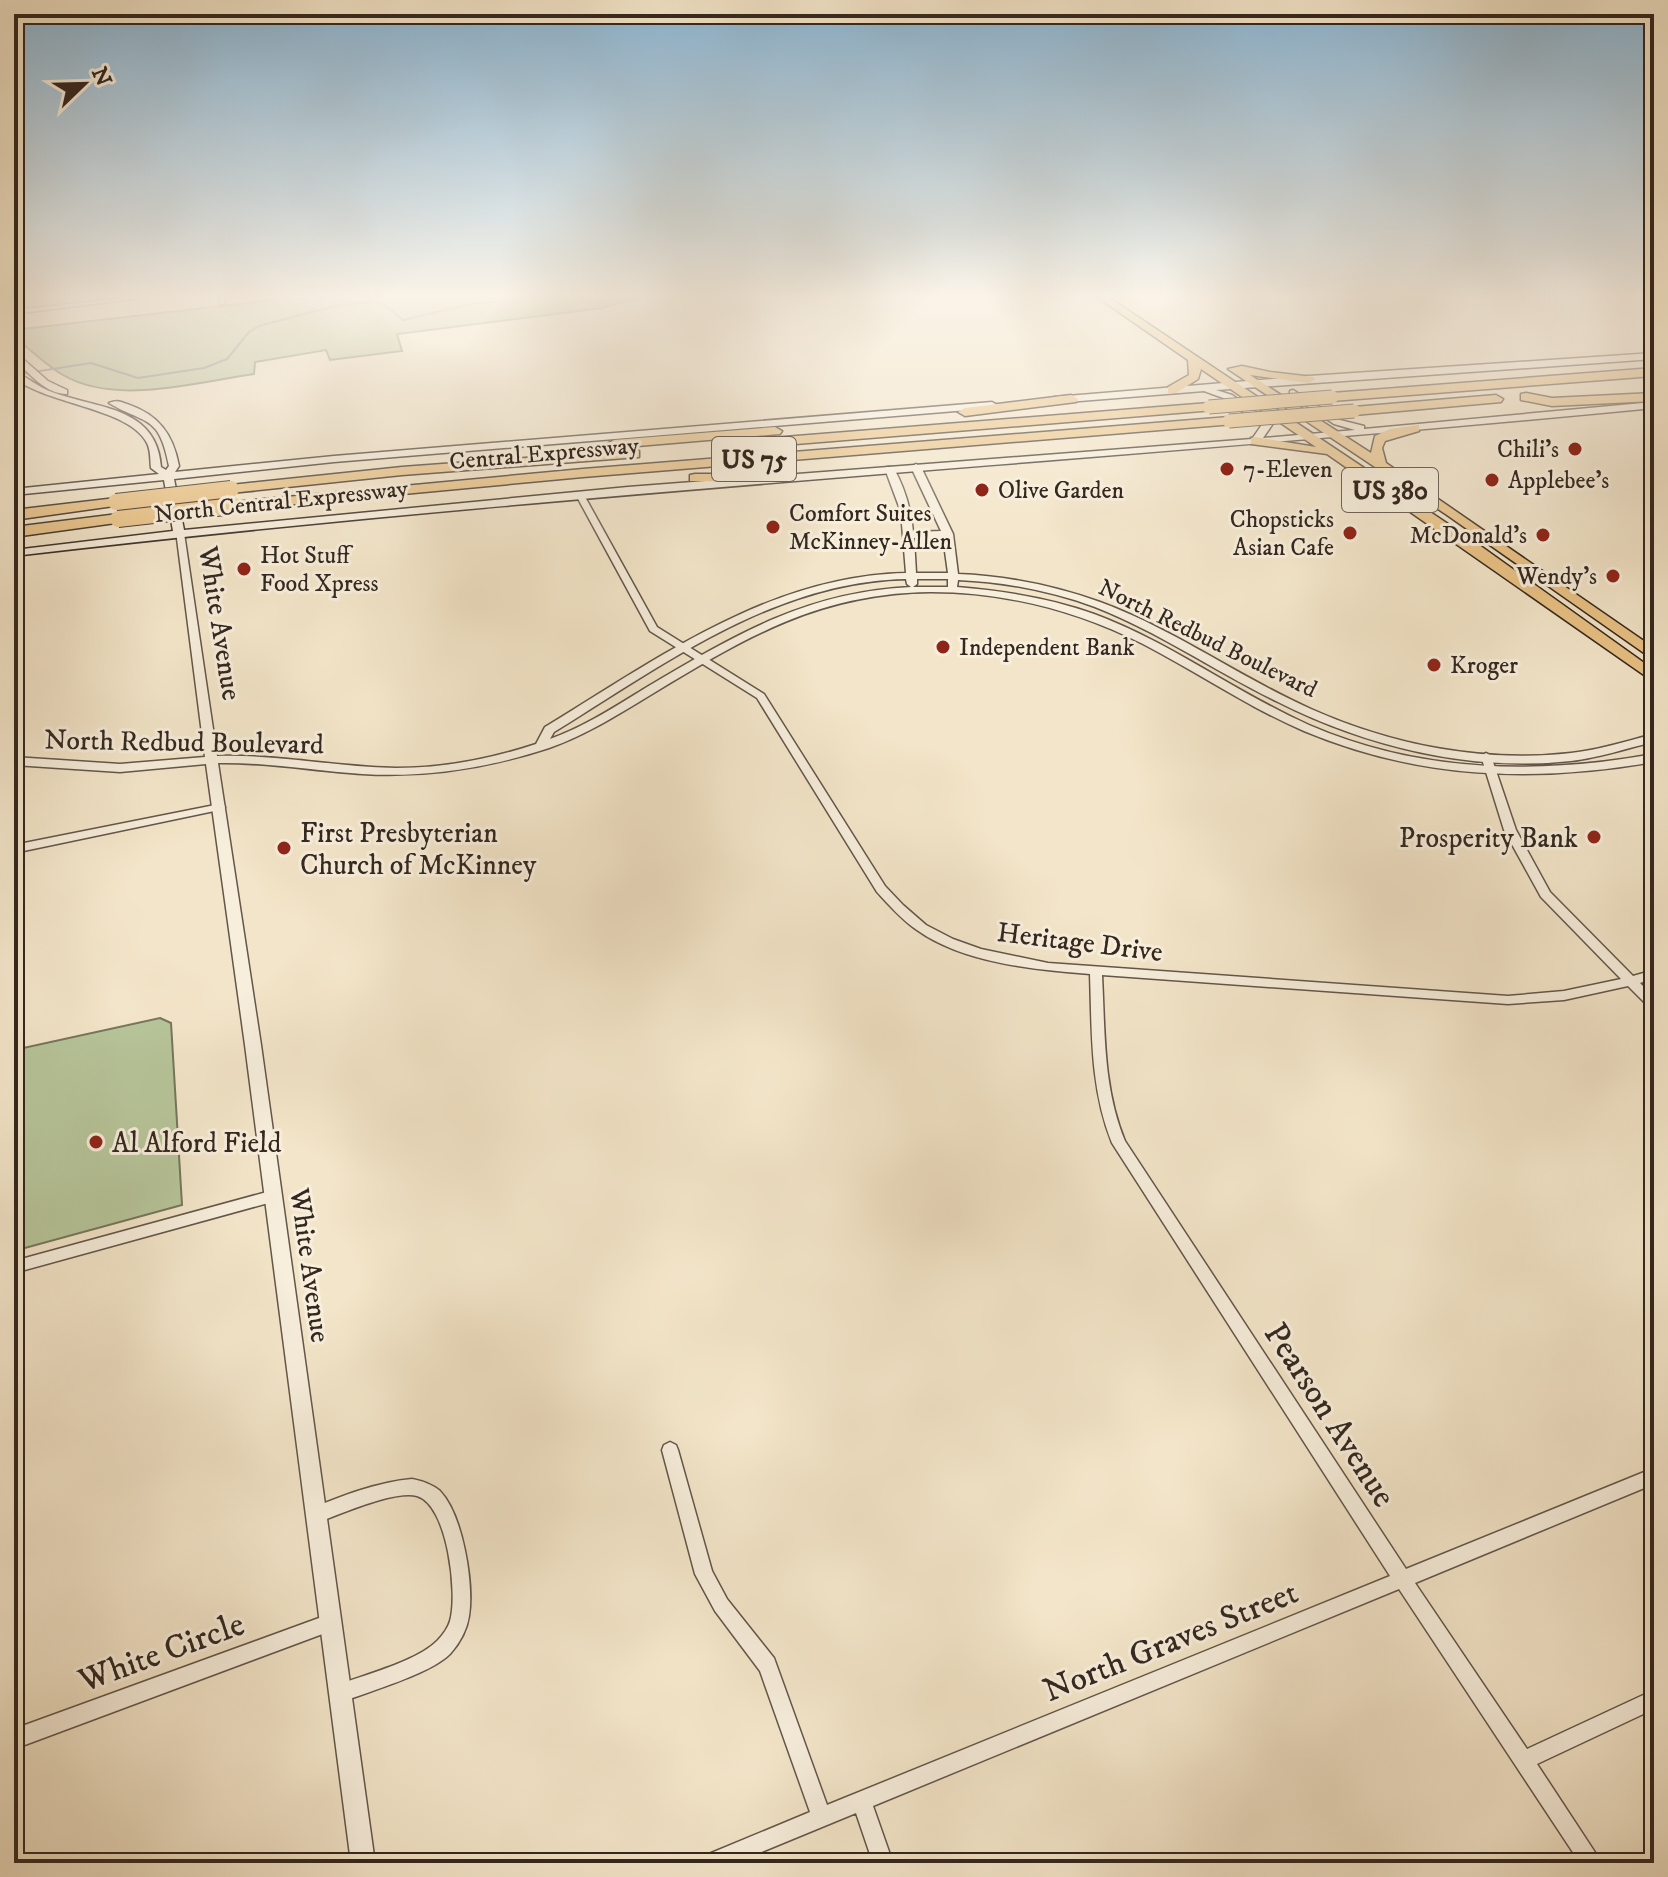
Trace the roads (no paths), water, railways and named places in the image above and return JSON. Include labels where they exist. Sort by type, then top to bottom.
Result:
[{"type":"highway","points":[[1172,390],[1181,385]]},
{"type":"highway","name":"US 380","points":[[1232,385],[1348,462],[1654,677]]},
{"type":"highway","name":"US 380","points":[[1257,385],[1380,464],[1654,655]]},
{"type":"highway","points":[[1448,388],[1477,385]]},
{"type":"highway","name":"Central Expressway","points":[[14,514],[402,471],[1492,385]]},
{"type":"highway","name":"Central Expressway","points":[[14,532],[279,501],[583,473],[1654,387]]},
{"type":"highway","points":[[1526,397],[1552,402],[1654,397]]},
{"type":"highway","points":[[402,471],[430,463],[526,452],[877,423],[1071,399]]},
{"type":"highway","points":[[1380,464],[1376,448],[1379,439],[1390,433],[1415,428]]},
{"type":"highway","points":[[1255,441],[1310,448],[1348,462]]},
{"type":"highway","points":[[279,501],[309,506],[669,479],[773,478]]},
{"type":"main road","points":[[28,385],[49,397],[112,412],[131,421],[151,441],[156,468],[168,475]]},
{"type":"main road","points":[[49,385],[61,391],[119,405],[143,414],[159,425],[169,439],[174,466],[168,475],[179,533]]},
{"type":"main road","name":"North Central Expressway","points":[[14,492],[349,458],[1237,385]]},
{"type":"main road","points":[[1299,385],[1291,389],[1308,404],[1347,426],[1389,430]]},
{"type":"main road","points":[[1172,390],[1205,390],[1229,397],[1267,425],[1255,441]]},
{"type":"main road","name":"North Central Expressway","points":[[14,550],[580,495],[1415,428],[1654,405]]},
{"type":"main road","points":[[131,421],[143,414]]},
{"type":"main road","points":[[234,527],[219,524],[208,516],[205,488],[212,480],[236,473],[327,464],[349,458]]},
{"type":"main road","points":[[14,550],[117,535],[134,529],[138,526],[141,487],[113,481]]},
{"type":"street","points":[[916,467],[948,534],[952,590]]},
{"type":"street","points":[[890,469],[904,499],[911,535],[913,589]]},
{"type":"street","name":"Heritage Drive","points":[[580,495],[653,629],[751,688],[766,702],[881,889],[922,928],[979,953],[1048,967],[1508,1000],[1558,999],[1654,974]]},
{"type":"street","name":"White Avenue","points":[[179,533],[274,1196],[363,1863]]},
{"type":"street","points":[[911,535],[948,534]]},
{"type":"street","name":"North Redbud Boulevard","points":[[542,744],[549,730],[684,649],[762,608],[804,592],[857,581],[911,576],[1022,585],[1093,603],[1133,620],[1293,705],[1337,724],[1413,745],[1486,756],[1573,757],[1654,738]]},
{"type":"street","name":"North Redbud Boulevard","points":[[14,761],[129,768],[213,760],[409,772],[440,771],[497,760],[565,738],[766,622],[846,597],[913,589],[1010,595],[1078,612],[1124,632],[1274,712],[1322,734],[1393,756],[1491,772],[1568,773],[1654,758]]},
{"type":"street","points":[[1486,756],[1510,830],[1545,894],[1654,1005]]},
{"type":"street","points":[[14,849],[220,807]]},
{"type":"street","name":"Pearson Avenue","points":[[1096,971],[1102,1088],[1110,1125],[1119,1143],[1403,1580],[1592,1863]]},
{"type":"street","points":[[14,1267],[274,1196]]},
{"type":"street","points":[[670,1450],[704,1574],[721,1605],[767,1665],[822,1818]]},
{"type":"street","name":"North Graves Street","points":[[711,1863],[1654,1476]]},
{"type":"street","points":[[316,1515],[406,1487],[424,1489],[437,1500],[452,1534],[461,1574],[460,1615],[454,1635],[439,1653],[342,1693]]},
{"type":"street","name":"White Circle","points":[[14,1739],[330,1623]]},
{"type":"street","points":[[1523,1761],[1654,1699]]},
{"type":"street","points":[[861,1801],[883,1863]]},
{"type":"place","name":"Chili's","points":[[1575,449]]},
{"type":"place","name":"7-Eleven","points":[[1227,469]]},
{"type":"place","name":"Applebee's","points":[[1492,480]]},
{"type":"place","name":"Olive Garden","points":[[982,490]]},
{"type":"place","name":"Comfort Suites McKinney-Allen","points":[[773,527]]},
{"type":"place","name":"Chopsticks Asian Cafe","points":[[1350,533]]},
{"type":"place","name":"McDonald's","points":[[1543,535]]},
{"type":"place","name":"Hot Stuff Food Xpress","points":[[244,569]]},
{"type":"place","name":"Wendy's","points":[[1613,576]]},
{"type":"place","name":"Independent Bank","points":[[943,647]]},
{"type":"place","name":"Kroger","points":[[1434,665]]},
{"type":"place","name":"Prosperity Bank","points":[[1594,837]]},
{"type":"place","name":"First Presbyterian Church of McKinney","points":[[284,848]]},
{"type":"place","name":"Al Alford Field","points":[[96,1142]]}]
